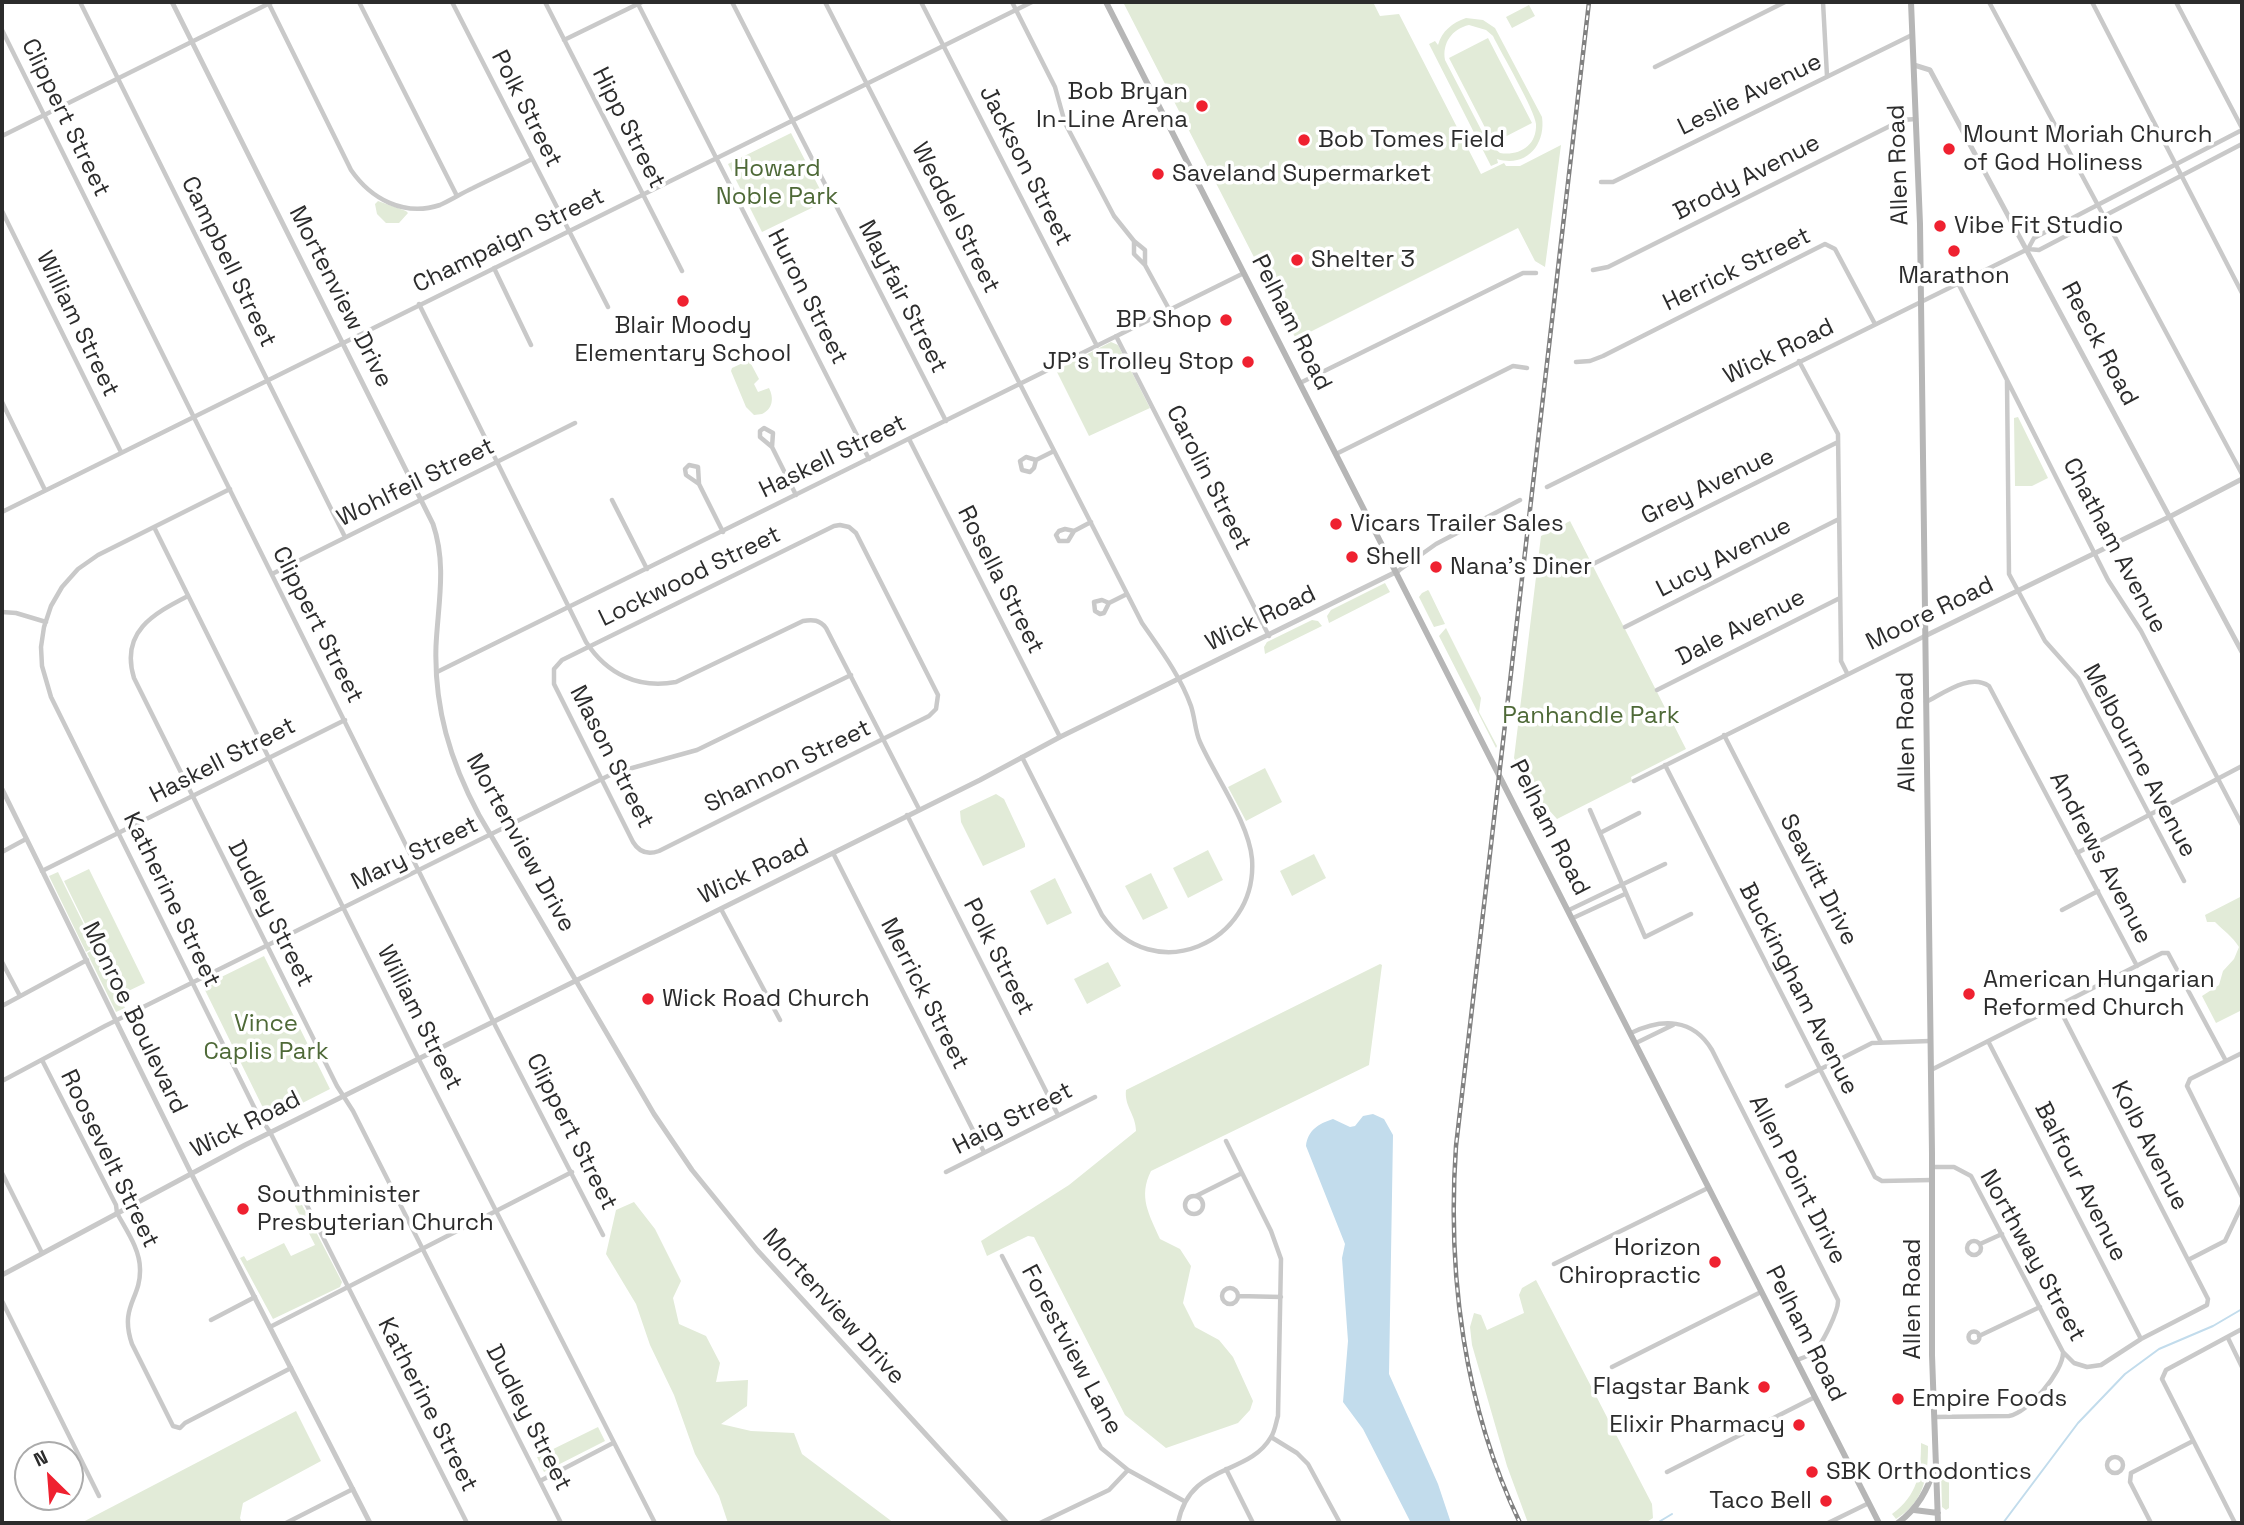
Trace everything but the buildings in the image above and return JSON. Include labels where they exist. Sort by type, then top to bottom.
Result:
[{"type":"main road","name":"Pelham Road","points":[[1106,2],[1879,1523]]},
{"type":"main road","name":"Allen Road","points":[[1911,2],[1921,301],[1934,1417],[1938,1523]]},
{"type":"main road","name":"Allen Road","points":[[1898,1523],[1914,1510],[1929,1486],[1936,1462]]},
{"type":"main road","points":[[1914,1510],[1938,1513]]},
{"type":"street","name":"Campbell Street","points":[[79,2],[345,537]]},
{"type":"street","name":"Mortenview Drive","points":[[172,2],[422,500],[438,538],[442,579],[436,646],[442,719],[452,759],[465,788],[654,1114],[714,1199],[757,1250],[1007,1523]]},
{"type":"street","points":[[2,136],[269,2],[352,170],[365,188],[385,201],[408,208],[430,207],[532,159]]},
{"type":"street","points":[[359,2],[457,196]]},
{"type":"street","name":"Polk Street","points":[[452,2],[608,307]]},
{"type":"street","name":"Hipp Street","points":[[545,2],[682,271]]},
{"type":"street","points":[[564,40],[639,2]]},
{"type":"street","name":"Huron Street","points":[[639,2],[869,459]]},
{"type":"street","name":"Mayfair Street","points":[[732,2],[946,421]]},
{"type":"street","name":"Weddel Street","points":[[825,2],[1142,623],[1160,646],[1191,707],[1199,740],[1246,834],[1252,857],[1251,876],[1242,906],[1227,926],[1207,942],[1182,951],[1157,952],[1139,948],[1114,931],[1102,915],[1021,757]]},
{"type":"street","name":"Jackson Street","points":[[921,2],[1097,346]]},
{"type":"street","points":[[1012,2],[1055,87],[1066,123],[1114,216],[1145,250],[1145,265]]},
{"type":"street","name":"Champaign Street","points":[[2,512],[1032,2]]},
{"type":"street","points":[[1655,67],[1785,2]]},
{"type":"street","points":[[1823,2],[1826,76]]},
{"type":"street","points":[[1989,2],[2242,477]]},
{"type":"street","points":[[2092,2],[2242,293]]},
{"type":"street","points":[[2176,2],[2242,129]]},
{"type":"street","name":"Clippert Street","points":[[2,30],[603,1235]]},
{"type":"street","name":"Leslie Avenue","points":[[1601,182],[1613,182],[1913,35]]},
{"type":"street","name":"Reeck Road","points":[[1914,65],[1930,70],[2242,652]]},
{"type":"street","name":"Brody Avenue","points":[[1593,270],[1608,267],[1902,120],[1916,119]]},
{"type":"street","name":"Wick Road","points":[[2028,249],[2034,238],[2242,129]]},
{"type":"street","name":"Wick Road","points":[[1547,487],[2028,249],[2039,250],[2242,144]]},
{"type":"street","name":"William Street","points":[[2,211],[121,452]]},
{"type":"street","points":[[1135,241],[1134,254],[1145,265],[1169,309]]},
{"type":"street","name":"Herrick Street","points":[[1576,362],[1603,356],[1825,244],[1835,249],[1875,324]]},
{"type":"street","points":[[494,268],[531,345]]},
{"type":"street","name":"Haskell Street","points":[[437,672],[1244,273]]},
{"type":"street","points":[[1300,383],[1523,273],[1536,273]]},
{"type":"street","name":"Chatham Avenue","points":[[1958,283],[2095,554],[2117,595],[2141,631],[2242,825]]},
{"type":"street","points":[[419,304],[590,647],[604,664],[623,677],[645,683],[667,684],[686,679],[803,621],[816,621],[826,628],[919,809]]},
{"type":"street","name":"Carolin Street","points":[[1116,336],[1269,636]]},
{"type":"street","points":[[1799,361],[1835,429],[1838,442],[1840,652],[1847,673]]},
{"type":"street","points":[[1336,454],[1513,366],[1527,368]]},
{"type":"street","name":"Melbourne Avenue","points":[[2007,380],[2009,573],[2045,641],[2078,678],[2184,881]]},
{"type":"street","points":[[2,402],[45,491]]},
{"type":"street","name":"Wohlfeil Street","points":[[272,574],[575,423]]},
{"type":"street","name":"Rosella Street","points":[[909,439],[1060,737]]},
{"type":"street","name":"Grey Avenue","points":[[1593,564],[1838,442]]},
{"type":"street","points":[[772,447],[796,495]]},
{"type":"street","points":[[1036,460],[1054,451]]},
{"type":"street","name":"Moore Road","points":[[1634,781],[1847,673],[2171,516],[2242,477]]},
{"type":"street","points":[[699,484],[723,532]]},
{"type":"street","points":[[2,612],[16,613],[46,622],[58,593],[78,569],[98,555],[230,489]]},
{"type":"street","name":"Wick Road","points":[[2,1275],[270,1132],[995,773],[1060,737],[1398,572],[1436,544],[1520,499]]},
{"type":"street","points":[[612,500],[647,569]]},
{"type":"street","name":"Lucy Avenue","points":[[1625,627],[1839,519]]},
{"type":"street","points":[[1073,531],[1091,523]]},
{"type":"street","name":"Lockwood Street","points":[[554,671],[562,660],[834,526],[848,526],[856,533],[934,686],[939,704]]},
{"type":"street","name":"William Street","points":[[154,527],[655,1523]]},
{"type":"street","points":[[1109,603],[1127,594]]},
{"type":"street","name":"Dudley Street","points":[[188,596],[157,612],[144,623],[134,641],[131,662],[136,684],[337,1086],[344,1095],[561,1523]]},
{"type":"street","name":"Dale Avenue","points":[[1657,690],[1840,598]]},
{"type":"street","name":"Katherine Street","points":[[46,622],[41,647],[47,685],[262,1123],[270,1132],[467,1523]]},
{"type":"street","name":"Mason Street","points":[[554,671],[554,684],[633,842],[639,849],[647,852]]},
{"type":"street","name":"Mary Street","points":[[2,1082],[116,1021],[602,780],[628,769],[697,750],[851,675]]},
{"type":"street","name":"Andrews Avenue","points":[[1926,702],[1970,681],[1980,681],[1989,686],[2137,966],[2162,953],[2168,953],[2225,1061]]},
{"type":"street","name":"Shannon Street","points":[[647,852],[659,851],[884,739],[929,716],[939,704]]},
{"type":"street","name":"Haskell Street","points":[[43,871],[345,720]]},
{"type":"street","name":"Seavitt Drive","points":[[1724,735],[1881,1042]]},
{"type":"street","name":"Buckingham Avenue","points":[[1665,765],[1877,1178],[1882,1181],[1932,1180]]},
{"type":"street","points":[[2077,853],[2242,766]]},
{"type":"street","name":"Monroe Boulevard","points":[[2,789],[191,1173],[370,1523]]},
{"type":"street","points":[[1590,810],[1645,937],[1691,914]]},
{"type":"street","points":[[1600,833],[1639,813]]},
{"type":"street","name":"Polk Street","points":[[907,815],[1058,1115]]},
{"type":"street","points":[[2,852],[26,839]]},
{"type":"street","name":"Merrick Street","points":[[832,852],[984,1152]]},
{"type":"street","points":[[1569,910],[1665,864]]},
{"type":"street","points":[[2062,910],[2098,891]]},
{"type":"street","points":[[1573,918],[1625,894]]},
{"type":"street","points":[[720,908],[780,1020]]},
{"type":"street","points":[[2,1006],[87,960]]},
{"type":"street","points":[[2,962],[20,996]]},
{"type":"street","points":[[1930,1070],[2137,966]]},
{"type":"street","name":"Kolb Avenue","points":[[2058,1006],[2208,1299],[2207,1303]]},
{"type":"street","points":[[1631,1033],[1652,1024],[1667,1022],[1674,1025]]},
{"type":"street","points":[[1636,1043],[1674,1025]]},
{"type":"street","name":"Allen Point Drive","points":[[1674,1025],[1691,1027],[1701,1034],[1710,1046],[1838,1300],[1836,1313],[1815,1351],[1797,1360]]},
{"type":"street","points":[[1787,1086],[1872,1043],[1930,1041]]},
{"type":"street","name":"Balfour Avenue","points":[[1988,1041],[2141,1339]]},
{"type":"street","points":[[2242,1053],[2190,1079],[2186,1086],[2242,1197]]},
{"type":"street","name":"Roosevelt Street","points":[[42,1060],[137,1251],[139,1282],[128,1312],[130,1338],[175,1428],[180,1428],[291,1368]]},
{"type":"street","name":"Haig Street","points":[[946,1172],[1095,1097]]},
{"type":"street","points":[[1178,1523],[1184,1501],[1197,1486],[1254,1454],[1271,1437],[1279,1416],[1281,1259],[1277,1245],[1226,1141]]},
{"type":"street","name":"Northway Street","points":[[1932,1167],[1954,1167],[1971,1176],[2063,1352],[2074,1363],[2096,1366],[2107,1362],[2141,1339],[2207,1303]]},
{"type":"street","points":[[270,1327],[572,1172]]},
{"type":"street","points":[[2,1173],[42,1253]]},
{"type":"street","points":[[1194,1197],[1242,1173]]},
{"type":"street","points":[[1555,1264],[1709,1187]]},
{"type":"street","points":[[2188,1260],[2225,1241],[2242,1205]]},
{"type":"street","points":[[1980,1244],[2002,1234]]},
{"type":"street","name":"Forestview Lane","points":[[1002,1256],[1094,1438],[1112,1459],[1184,1501]]},
{"type":"street","points":[[1612,1367],[1762,1292]]},
{"type":"street","points":[[1238,1296],[1281,1297]]},
{"type":"street","points":[[211,1320],[255,1297]]},
{"type":"street","points":[[2,1301],[99,1496]]},
{"type":"street","points":[[1979,1336],[2040,1307]]},
{"type":"street","points":[[2235,1523],[2163,1382],[2162,1375],[2166,1370],[2242,1329]]},
{"type":"street","points":[[2228,1338],[2242,1367]]},
{"type":"street","points":[[1934,1417],[2009,1416],[2020,1413],[2060,1367],[2063,1352]]},
{"type":"street","points":[[1667,1472],[1816,1397]]},
{"type":"street","points":[[1271,1437],[1297,1452],[1307,1462],[1340,1523]]},
{"type":"street","points":[[2131,1473],[2193,1441]]},
{"type":"street","points":[[540,1481],[614,1443]]},
{"type":"street","points":[[1226,1469],[1253,1523]]},
{"type":"street","points":[[2122,1469],[2131,1473]]},
{"type":"street","points":[[1040,1523],[1110,1490],[1128,1470]]},
{"type":"street","points":[[2131,1473],[2130,1482],[2151,1523]]},
{"type":"street","points":[[286,1523],[352,1489]]},
{"type":"street","points":[[1828,1523],[1869,1503]]},
{"type":"green space","points":[[1123,2],[1373,2],[1380,16],[1399,14],[1481,174],[1504,163],[1506,166],[1520,166],[1561,145],[1545,267],[1535,261],[1518,228],[1296,339]]},
{"type":"green space","points":[[1529,5],[1535,16],[1512,28],[1506,17]]},
{"type":"green space","points":[[1466,18],[1483,20],[1495,28],[1542,117],[1541,137],[1532,152],[1525,157],[1507,161],[1497,159],[1498,163],[1491,166],[1429,44],[1435,41],[1438,45],[1452,25]],"holes":[[[1469,25],[1486,30],[1493,36],[1517,81],[1536,124],[1536,132],[1530,144],[1514,153],[1500,153],[1488,143],[1445,60],[1445,48],[1453,33]]]},
{"type":"green space","points":[[1488,38],[1532,123],[1493,143],[1449,58]]},
{"type":"green space","name":"Howard Noble Park","points":[[791,133],[826,201],[762,232],[728,164]]},
{"type":"green space","points":[[378,201],[408,213],[399,223],[386,223],[377,214],[375,204]]},
{"type":"green space","points":[[1111,342],[1118,345],[1150,408],[1089,436],[1056,370]]},
{"type":"green space","points":[[747,361],[759,379],[754,384],[758,392],[769,388],[771,392],[770,406],[762,414],[754,415],[746,407],[731,371]]},
{"type":"green space","points":[[2018,417],[2048,478],[2032,486],[2015,486],[2014,418]]},
{"type":"green space","name":"Panhandle Park","points":[[1570,521],[1686,749],[1631,777],[1632,781],[1557,819],[1530,789],[1514,758],[1541,536]]},
{"type":"green space","points":[[1385,583],[1390,592],[1329,623],[1327,616],[1331,610]]},
{"type":"green space","points":[[1428,590],[1445,624],[1434,627],[1419,597]]},
{"type":"green space","points":[[1312,620],[1318,621],[1322,626],[1265,654],[1264,647],[1267,642]]},
{"type":"green space","points":[[1446,628],[1481,698],[1479,712],[1496,748],[1439,636]]},
{"type":"green space","points":[[1265,768],[1282,802],[1246,821],[1228,787]]},
{"type":"green space","points":[[996,794],[1004,799],[1025,847],[983,866],[961,822],[960,811]]},
{"type":"green space","points":[[1208,850],[1223,880],[1188,898],[1173,868]]},
{"type":"green space","points":[[1314,854],[1326,878],[1292,896],[1280,871]]},
{"type":"green space","points":[[89,869],[145,983],[120,995],[64,881]]},
{"type":"green space","points":[[58,872],[95,947],[86,952],[49,876]]},
{"type":"green space","points":[[1151,873],[1168,908],[1143,920],[1125,886]]},
{"type":"green space","points":[[1055,878],[1072,913],[1047,925],[1030,891]]},
{"type":"green space","points":[[2242,896],[2242,1010],[2216,1023],[2202,996],[2219,985],[2223,971],[2234,959],[2239,947],[2215,922],[2207,922],[2205,915]]},
{"type":"green space","points":[[96,948],[125,1008],[116,1012],[87,953]]},
{"type":"green space","name":"Vince Caplis Park","points":[[264,956],[330,1089],[269,1120],[203,986]]},
{"type":"green space","points":[[1108,962],[1121,986],[1087,1004],[1074,979]]},
{"type":"green space","points":[[1380,964],[1369,1065],[1151,1171],[1147,1180],[1145,1197],[1160,1239],[1180,1249],[1191,1266],[1183,1303],[1195,1327],[1219,1340],[1233,1357],[1253,1401],[1250,1410],[1238,1423],[1166,1448],[1125,1415],[1034,1237],[1028,1236],[987,1256],[981,1241],[1069,1185],[1136,1131],[1126,1090]]},
{"type":"green space","points":[[297,1201],[300,1201],[342,1282],[340,1287],[273,1319],[240,1258],[244,1256],[247,1261],[284,1243],[291,1256],[315,1245],[295,1206]]},
{"type":"green space","points":[[634,1202],[655,1229],[681,1281],[673,1298],[679,1324],[706,1336],[720,1363],[716,1382],[748,1380],[747,1406],[721,1424],[751,1431],[794,1433],[802,1454],[894,1523],[728,1523],[719,1496],[695,1454],[636,1304],[606,1254],[616,1210]]},
{"type":"green space","points":[[1536,1280],[1652,1504],[1653,1518],[1645,1523],[1528,1523],[1507,1466],[1472,1345],[1470,1327],[1474,1313],[1481,1315],[1487,1330],[1524,1313],[1519,1295],[1522,1288]]},
{"type":"green space","points":[[296,1411],[321,1461],[243,1503],[240,1518],[242,1523],[81,1523]]},
{"type":"green space","points":[[598,1427],[605,1441],[544,1472],[537,1457]]},
{"type":"green space","points":[[1921,1443],[1928,1446],[1927,1468],[1922,1488],[1913,1505],[1896,1519],[1892,1514],[1908,1499],[1919,1474]]},
{"type":"green space","points":[[1944,1467],[1949,1467],[1949,1508],[1946,1510],[1942,1507],[1941,1471]]},
{"type":"water","points":[[1373,1114],[1384,1119],[1393,1135],[1389,1374],[1438,1484],[1451,1523],[1411,1523],[1363,1429],[1343,1402],[1348,1341],[1342,1258],[1345,1244],[1306,1146],[1311,1132],[1323,1123],[1333,1119],[1350,1127],[1355,1126],[1363,1116]]},
{"type":"waterway","points":[[2003,1523],[2078,1423],[2125,1374],[2159,1349],[2213,1326],[2242,1309]]},
{"type":"waterway","points":[[1657,1523],[1672,1514]]},
{"type":"railway","points":[[1520,1523],[1485,1433],[1464,1339],[1454,1243],[1456,1146],[1589,2]]},
{"type":"place","name":"Bob Bryan In-Line Arena","points":[[1202,106]]},
{"type":"place","name":"Bob Tomes Field","points":[[1304,140]]},
{"type":"place","name":"Mount Moriah Church of God Holiness","points":[[1949,149]]},
{"type":"place","name":"Saveland Supermarket","points":[[1158,174]]},
{"type":"place","name":"Vibe Fit Studio","points":[[1940,226]]},
{"type":"place","name":"Marathon","points":[[1954,251]]},
{"type":"place","name":"Shelter 3","points":[[1297,260]]},
{"type":"place","name":"Blair Moody Elementary School","points":[[683,301]]},
{"type":"place","name":"BP Shop","points":[[1226,320]]},
{"type":"place","name":"JP's Trolley Stop","points":[[1248,362]]},
{"type":"place","name":"Vicars Trailer Sales","points":[[1336,524]]},
{"type":"place","name":"Shell","points":[[1352,557]]},
{"type":"place","name":"Nana's Diner","points":[[1436,567]]},
{"type":"place","name":"American Hungarian Reformed Church","points":[[1969,994]]},
{"type":"place","name":"Wick Road Church","points":[[648,999]]},
{"type":"place","name":"Southminister Presbyterian Church","points":[[243,1209]]},
{"type":"place","name":"Horizon Chiropractic","points":[[1715,1262]]},
{"type":"place","name":"Flagstar Bank","points":[[1764,1387]]},
{"type":"place","name":"Empire Foods","points":[[1898,1399]]},
{"type":"place","name":"Elixir Pharmacy","points":[[1799,1425]]},
{"type":"place","name":"SBK Orthodontics","points":[[1812,1472]]},
{"type":"place","name":"Taco Bell","points":[[1826,1501]]}]
